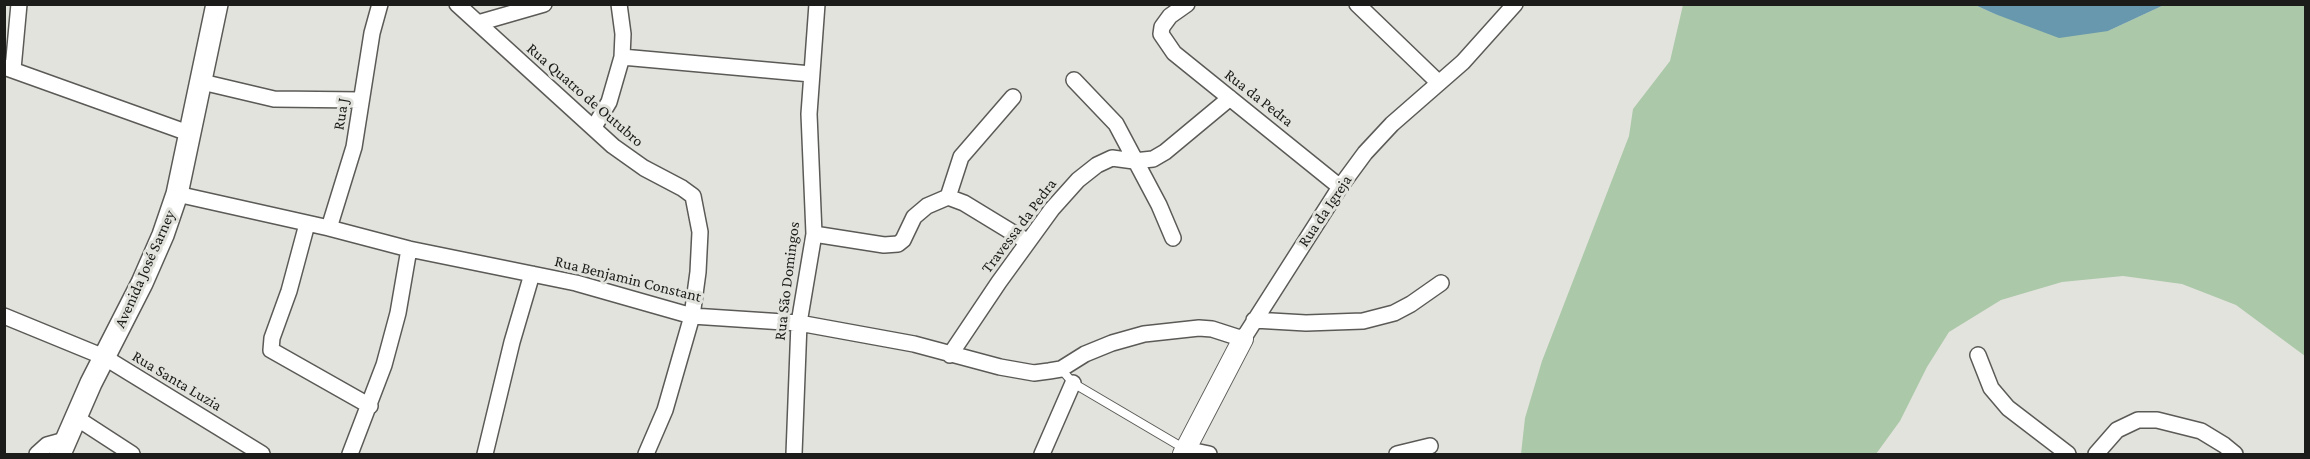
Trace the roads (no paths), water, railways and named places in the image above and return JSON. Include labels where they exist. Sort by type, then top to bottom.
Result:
[{"type":"main road","name":"Avenida José Sarney","points":[[63,447],[75,417],[142,283],[163,235],[177,194],[218,4]]},
{"type":"street","points":[[19,4],[9,68],[191,134]]},
{"type":"street","name":"Rua J","points":[[329,228],[354,147],[372,33],[380,4]]},
{"type":"street","name":"Rua Quatro de Outubro","points":[[457,4],[613,146],[636,163],[693,196],[700,232],[698,272],[692,316],[665,410],[646,454]]},
{"type":"street","points":[[478,23],[544,4]]},
{"type":"street","points":[[594,127],[609,102],[622,57],[623,34],[620,4]]},
{"type":"street","name":"Rua São Domingos","points":[[794,454],[799,323],[814,234],[809,114],[817,4]]},
{"type":"street","name":"Rua da Pedra","points":[[1187,4],[1164,21],[1161,34],[1174,53],[1340,187]]},
{"type":"street","points":[[1357,4],[1439,83]]},
{"type":"street","name":"Rua da Igreja","points":[[1184,452],[1254,320],[1340,187],[1365,153],[1392,124],[1463,62],[1507,8]]},
{"type":"street","points":[[622,57],[811,74]]},
{"type":"street","points":[[1074,80],[1116,124],[1173,238]]},
{"type":"street","points":[[202,82],[274,99],[361,100]]},
{"type":"street","points":[[948,197],[961,157],[1013,97]]},
{"type":"street","name":"Travessa da Pedra","points":[[950,355],[1052,209],[1078,180],[1097,165],[1112,158],[1134,161],[1154,159],[1230,98]]},
{"type":"street","name":"Rua Benjamin Constant","points":[[177,194],[329,228],[410,249],[619,294],[692,316],[799,323],[914,344],[950,355],[1034,373],[1061,369],[1085,354],[1144,334],[1198,328],[1212,329],[1243,339]]},
{"type":"street","points":[[814,234],[884,245],[897,244],[903,240],[914,217],[927,206],[948,197],[964,203],[1028,242]]},
{"type":"street","points":[[307,224],[289,291],[272,338],[272,350],[370,406]]},
{"type":"street","points":[[350,454],[384,364],[398,313],[410,249]]},
{"type":"street","points":[[484,454],[512,342],[532,274]]},
{"type":"street","points":[[1254,320],[1306,323],[1363,321],[1394,313],[1441,283]]},
{"type":"street","name":"Rua Santa Luzia","points":[[4,316],[104,357],[262,454]]},
{"type":"street","points":[[1978,355],[1991,388],[2008,408],[2068,454]]},
{"type":"street","points":[[1042,454],[1073,383]]},
{"type":"street","points":[[75,417],[132,454]]},
{"type":"street","points":[[2096,454],[2117,430],[2138,420],[2157,420],[2201,431],[2235,454]]},
{"type":"street","points":[[37,454],[47,446],[63,447]]},
{"type":"street","points":[[1397,454],[1430,446]]},
{"type":"street","points":[[1184,452],[1209,454]]},
{"type":"lane","points":[[1061,369],[1073,383],[1184,452]]},
{"type":"water","points":[[2164,4],[2108,31],[2059,38],[1975,5]]}]
